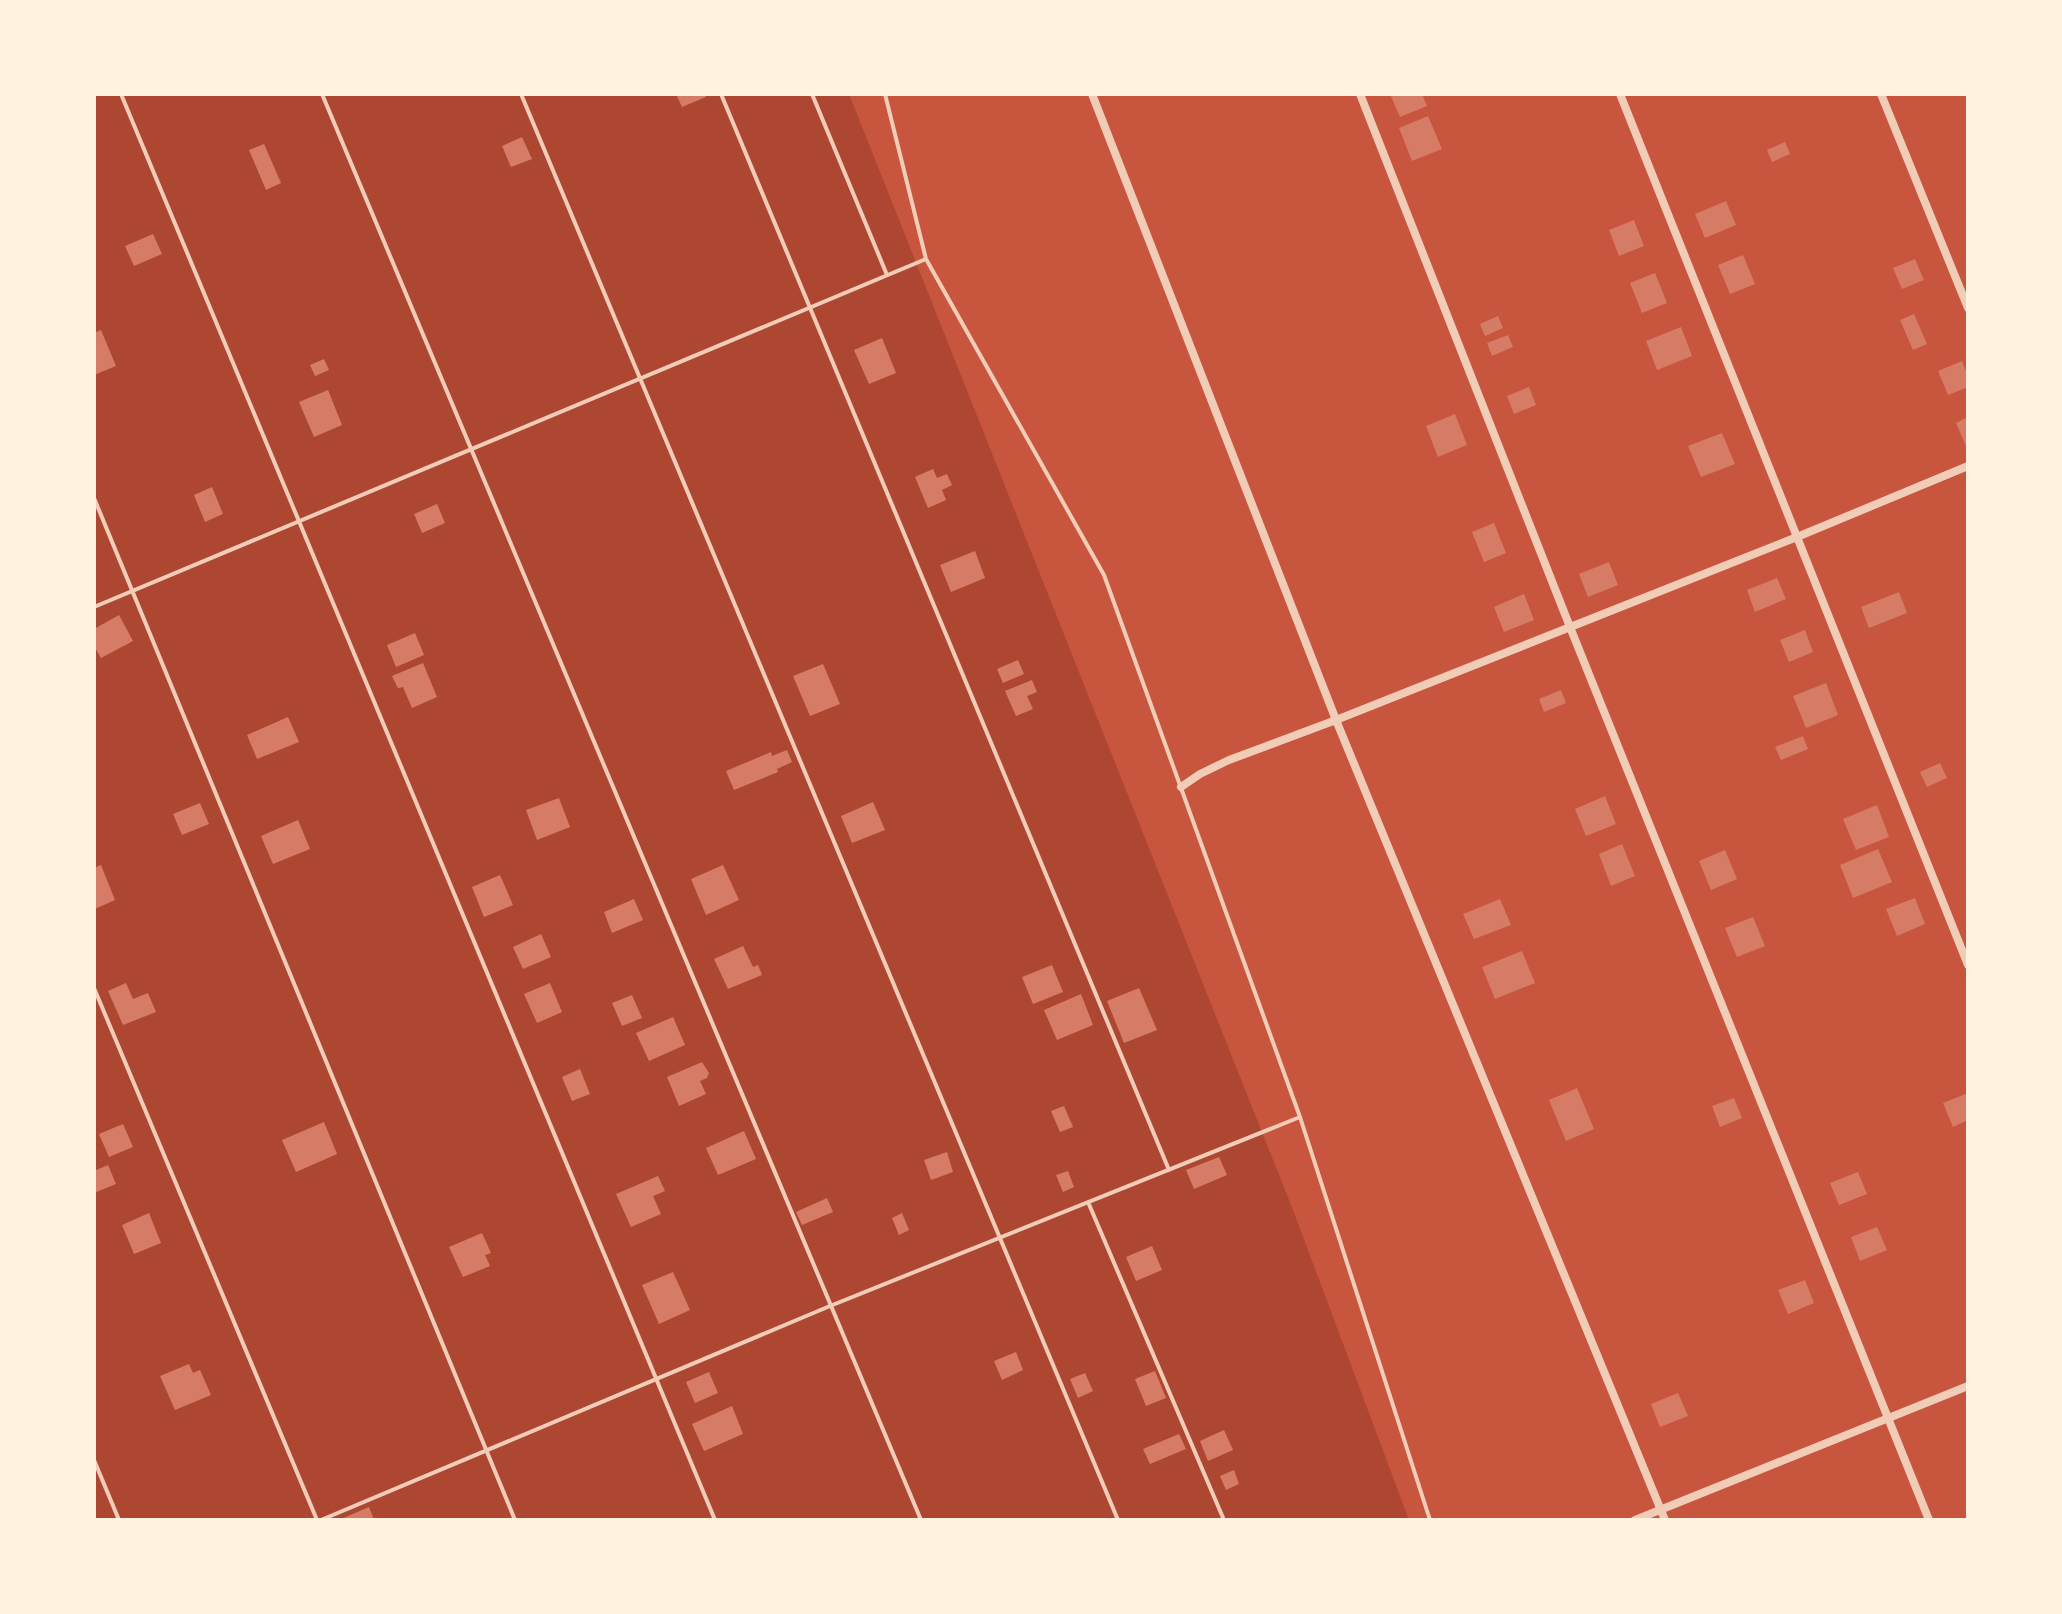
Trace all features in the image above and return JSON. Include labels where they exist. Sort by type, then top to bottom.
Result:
[{"type":"street","points":[[1092,94],[1336,720],[1665,1520]]},
{"type":"street","points":[[1360,94],[1570,627],[1929,1520]]},
{"type":"street","points":[[1620,94],[1968,965]]},
{"type":"street","points":[[1881,94],[1968,308]]},
{"type":"street","points":[[1181,787],[1229,760],[1797,537],[1968,466]]},
{"type":"street","points":[[1635,1520],[1968,1386]]},
{"type":"lane","points":[[121,94],[715,1520]]},
{"type":"lane","points":[[322,94],[921,1520]]},
{"type":"lane","points":[[521,94],[1118,1520]]},
{"type":"lane","points":[[721,94],[1169,1170]]},
{"type":"lane","points":[[812,94],[887,275]]},
{"type":"lane","points":[[885,94],[926,259],[1104,575],[1300,1117],[1430,1520]]},
{"type":"lane","points":[[94,607],[926,259]]},
{"type":"lane","points":[[94,498],[515,1520]]},
{"type":"lane","points":[[94,988],[319,1520],[830,1306],[1300,1117]]},
{"type":"lane","points":[[1088,1202],[1224,1520]]},
{"type":"lane","points":[[94,1460],[119,1520]]},
{"type":"shaded area","points":[[94,94],[849,94],[1293,1210],[1409,1520],[94,1520]]},
{"type":"building","points":[[676,94],[705,94],[706,97],[682,107]]},
{"type":"building","points":[[1390,94],[1422,94],[1427,106],[1400,117]]},
{"type":"building","points":[[1428,116],[1442,149],[1412,161],[1399,128]]},
{"type":"building","points":[[522,137],[532,159],[511,167],[502,146]]},
{"type":"building","points":[[1785,142],[1790,154],[1772,162],[1767,150]]},
{"type":"building","points":[[264,144],[281,183],[266,190],[249,150]]},
{"type":"building","points":[[1726,201],[1736,225],[1705,238],[1695,214]]},
{"type":"building","points":[[1634,220],[1644,246],[1619,256],[1609,230]]},
{"type":"building","points":[[153,234],[162,254],[134,266],[125,246]]},
{"type":"building","points":[[1743,255],[1755,284],[1730,294],[1718,265]]},
{"type":"building","points":[[1915,259],[1924,280],[1902,289],[1893,268]]},
{"type":"building","points":[[1655,273],[1667,303],[1642,313],[1630,283]]},
{"type":"building","points":[[1914,314],[1927,344],[1913,350],[1900,320]]},
{"type":"building","points":[[1498,316],[1503,328],[1485,336],[1480,324]]},
{"type":"building","points":[[1681,327],[1692,356],[1657,370],[1646,341]]},
{"type":"building","points":[[101,330],[116,366],[94,375],[94,333]]},
{"type":"building","points":[[1508,335],[1513,347],[1492,356],[1487,343]]},
{"type":"building","points":[[882,338],[896,373],[869,384],[854,350]]},
{"type":"building","points":[[324,359],[329,370],[315,376],[310,365]]},
{"type":"building","points":[[1962,361],[1968,376],[1968,387],[1948,395],[1938,371]]},
{"type":"building","points":[[1529,387],[1536,405],[1514,414],[1507,396]]},
{"type":"building","points":[[328,390],[342,425],[314,437],[299,402]]},
{"type":"building","points":[[1455,414],[1467,445],[1438,457],[1426,426]]},
{"type":"building","points":[[1968,417],[1968,451],[1956,423]]},
{"type":"building","points":[[1722,433],[1735,464],[1701,477],[1688,446]]},
{"type":"building","points":[[933,469],[937,478],[947,474],[952,485],[942,490],[946,500],[928,508],[915,477]]},
{"type":"building","points":[[212,487],[223,514],[205,522],[194,495]]},
{"type":"building","points":[[437,504],[445,523],[422,533],[414,514]]},
{"type":"building","points":[[1494,523],[1506,553],[1484,562],[1472,532]]},
{"type":"building","points":[[975,551],[985,578],[951,592],[940,565]]},
{"type":"building","points":[[1609,562],[1618,585],[1588,597],[1579,574]]},
{"type":"building","points":[[1777,578],[1786,599],[1755,612],[1747,590]]},
{"type":"building","points":[[1899,592],[1907,613],[1869,628],[1861,607]]},
{"type":"building","points":[[1524,594],[1534,620],[1504,632],[1494,607]]},
{"type":"building","points":[[119,615],[133,641],[101,658],[94,646],[94,629]]},
{"type":"building","points":[[1805,630],[1813,652],[1789,662],[1780,640]]},
{"type":"building","points":[[415,633],[424,655],[396,667],[387,645]]},
{"type":"building","points":[[1018,660],[1024,674],[1003,683],[997,669]]},
{"type":"building","points":[[423,663],[437,697],[412,708],[403,687],[398,688],[392,676]]},
{"type":"building","points":[[823,664],[840,704],[810,716],[793,676]]},
{"type":"building","points":[[1032,680],[1037,692],[1027,696],[1033,709],[1016,716],[1005,691]]},
{"type":"building","points":[[1826,683],[1838,715],[1806,728],[1793,696]]},
{"type":"building","points":[[1561,690],[1566,703],[1544,712],[1539,699]]},
{"type":"building","points":[[288,717],[299,742],[257,759],[247,735]]},
{"type":"building","points":[[1803,736],[1808,749],[1781,760],[1775,747]]},
{"type":"building","points":[[787,750],[792,762],[777,769],[778,772],[734,790],[726,771],[771,752],[772,756]]},
{"type":"building","points":[[1940,763],[1947,778],[1927,787],[1920,772]]},
{"type":"building","points":[[1605,796],[1616,824],[1586,836],[1575,809]]},
{"type":"building","points":[[559,798],[570,827],[537,840],[526,810]]},
{"type":"building","points":[[873,802],[885,830],[852,843],[841,816]]},
{"type":"building","points":[[200,803],[209,824],[182,835],[173,814]]},
{"type":"building","points":[[1877,805],[1889,837],[1856,850],[1843,819]]},
{"type":"building","points":[[298,820],[310,849],[273,864],[261,836]]},
{"type":"building","points":[[1622,844],[1635,876],[1611,886],[1599,854]]},
{"type":"building","points":[[1878,849],[1892,882],[1853,898],[1840,865]]},
{"type":"building","points":[[1725,850],[1737,879],[1711,890],[1699,861]]},
{"type":"building","points":[[101,865],[115,900],[95,909],[94,868]]},
{"type":"building","points":[[723,865],[739,900],[706,915],[691,879]]},
{"type":"building","points":[[500,875],[513,905],[484,917],[472,887]]},
{"type":"building","points":[[1915,898],[1925,924],[1897,936],[1886,909]]},
{"type":"building","points":[[634,899],[643,920],[612,933],[604,912]]},
{"type":"building","points":[[1500,899],[1511,925],[1474,939],[1463,914]]},
{"type":"building","points":[[1753,917],[1765,946],[1737,957],[1725,928]]},
{"type":"building","points":[[541,934],[551,957],[523,969],[513,947]]},
{"type":"building","points":[[743,946],[753,967],[758,965],[762,975],[728,989],[714,959]]},
{"type":"building","points":[[1522,951],[1535,983],[1495,999],[1482,967]]},
{"type":"building","points":[[1052,965],[1063,992],[1033,1004],[1022,977]]},
{"type":"building","points":[[126,983],[133,999],[148,993],[156,1012],[123,1025],[108,991]]},
{"type":"building","points":[[550,983],[562,1012],[537,1023],[524,994]]},
{"type":"building","points":[[1139,988],[1157,1030],[1124,1043],[1107,1001]]},
{"type":"building","points":[[1081,994],[1093,1025],[1057,1040],[1044,1010]]},
{"type":"building","points":[[632,995],[642,1018],[622,1026],[612,1003]]},
{"type":"building","points":[[673,1017],[685,1045],[649,1061],[636,1033]]},
{"type":"building","points":[[702,1062],[709,1073],[707,1078],[700,1081],[706,1094],[679,1106],[667,1077]]},
{"type":"building","points":[[580,1069],[590,1094],[572,1101],[562,1077]]},
{"type":"building","points":[[1577,1088],[1594,1129],[1566,1141],[1549,1100]]},
{"type":"building","points":[[1968,1093],[1968,1120],[1953,1127],[1943,1103]]},
{"type":"building","points":[[1734,1098],[1742,1118],[1720,1127],[1712,1106]]},
{"type":"building","points":[[1064,1106],[1073,1127],[1060,1132],[1051,1111]]},
{"type":"building","points":[[324,1122],[337,1154],[296,1172],[282,1140]]},
{"type":"building","points":[[123,1124],[133,1147],[109,1157],[99,1134]]},
{"type":"building","points":[[744,1131],[756,1159],[718,1175],[706,1148]]},
{"type":"building","points":[[947,1152],[953,1172],[931,1180],[924,1160]]},
{"type":"building","points":[[1219,1157],[1227,1175],[1194,1189],[1186,1170]]},
{"type":"building","points":[[108,1165],[116,1184],[94,1193],[94,1171]]},
{"type":"building","points":[[1068,1171],[1074,1187],[1063,1192],[1056,1175]]},
{"type":"building","points":[[1858,1172],[1867,1194],[1839,1205],[1830,1183]]},
{"type":"building","points":[[658,1176],[665,1191],[653,1196],[661,1214],[631,1227],[616,1194]]},
{"type":"building","points":[[827,1198],[833,1212],[802,1225],[796,1212]]},
{"type":"building","points":[[149,1213],[161,1243],[134,1254],[122,1225]]},
{"type":"building","points":[[902,1213],[909,1230],[899,1235],[892,1218]]},
{"type":"building","points":[[1877,1227],[1887,1250],[1860,1261],[1851,1237]]},
{"type":"building","points":[[482,1233],[491,1253],[485,1255],[490,1266],[463,1277],[449,1247]]},
{"type":"building","points":[[1152,1246],[1162,1270],[1136,1281],[1126,1257]]},
{"type":"building","points":[[673,1272],[690,1310],[659,1324],[642,1285]]},
{"type":"building","points":[[1805,1280],[1814,1303],[1788,1314],[1778,1290]]},
{"type":"building","points":[[1016,1352],[1023,1370],[1002,1380],[994,1361]]},
{"type":"building","points":[[189,1364],[193,1373],[200,1370],[211,1395],[175,1410],[160,1376]]},
{"type":"building","points":[[1155,1371],[1166,1398],[1146,1406],[1135,1379]]},
{"type":"building","points":[[709,1372],[718,1393],[695,1403],[686,1382]]},
{"type":"building","points":[[1085,1373],[1093,1391],[1078,1398],[1070,1379]]},
{"type":"building","points":[[1678,1393],[1688,1416],[1660,1427],[1651,1404]]},
{"type":"building","points":[[732,1406],[743,1434],[704,1451],[692,1424]]},
{"type":"building","points":[[1224,1430],[1233,1450],[1208,1461],[1200,1441]]},
{"type":"building","points":[[1179,1434],[1186,1449],[1150,1464],[1143,1449]]},
{"type":"building","points":[[1234,1470],[1239,1484],[1226,1490],[1220,1476]]},
{"type":"building","points":[[369,1507],[374,1520],[339,1520]]}]
